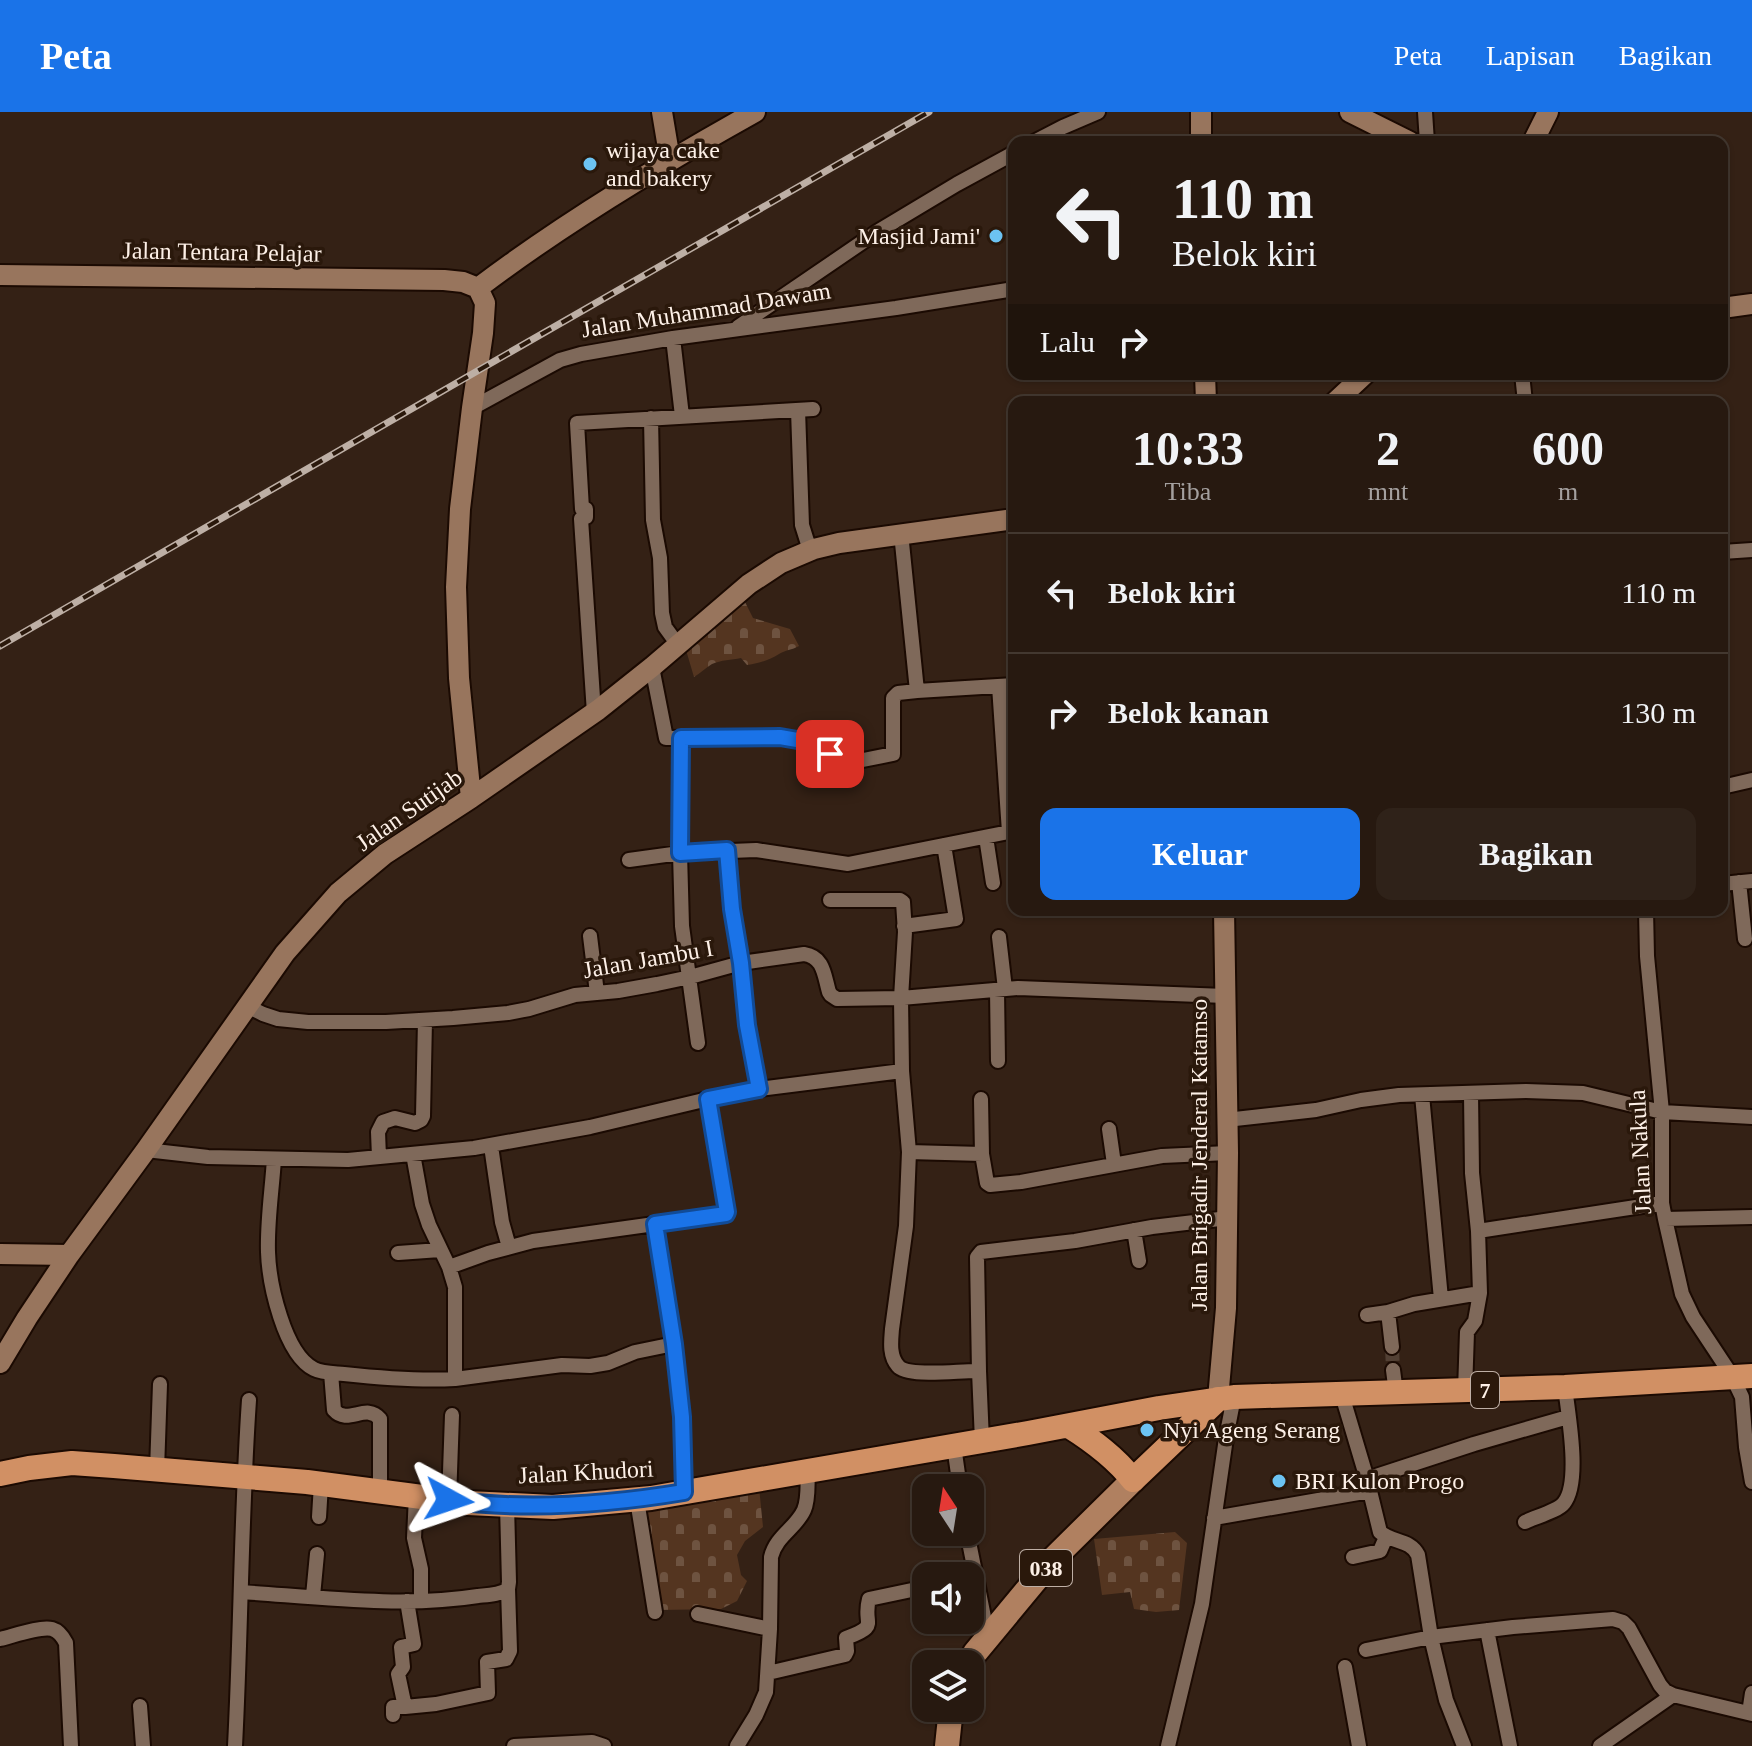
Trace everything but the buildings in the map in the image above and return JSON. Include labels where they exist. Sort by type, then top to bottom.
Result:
[{"type":"highway","name":"7","points":[[1226,1398],[1342,1395],[1394,1382],[1465,1391],[1742,1376]]},
{"type":"highway","name":"Jalan Khudori","points":[[0,1474],[72,1463],[321,1484],[449,1500],[553,1507],[637,1500],[1226,1398]]},
{"type":"highway","points":[[1069,1426],[1109,1454],[1133,1480],[1226,1398]]},
{"type":"main road","points":[[662,112],[670,160]]},
{"type":"main road","points":[[471,798],[459,678],[456,587],[460,509],[483,333],[485,303],[478,288],[519,257],[670,160],[755,112]]},
{"type":"main road","points":[[1201,112],[1201,136]]},
{"type":"main road","points":[[1350,112],[1398,136]]},
{"type":"main road","points":[[1536,136],[1548,112]]},
{"type":"main road","name":"Jalan Tentara Pelajar","points":[[0,275],[444,280],[463,282],[478,288]]},
{"type":"main road","points":[[1728,307],[1752,304]]},
{"type":"main road","points":[[1341,396],[1359,380]]},
{"type":"main road","name":"Jalan Sutijab","points":[[0,1363],[69,1255],[285,953],[338,893],[385,854],[594,713],[749,584],[781,563],[839,543],[1008,520]]},
{"type":"main road","name":"Jalan Brigadir Jenderal Katamso","points":[[1224,916],[1228,1153],[1226,1398]]},
{"type":"main road","points":[[0,1254],[69,1255]]},
{"type":"main road","name":"038","points":[[979,1650],[1052,1560],[1133,1480]]},
{"type":"main road","points":[[947,1746],[950,1722]]},
{"type":"street","points":[[1064,134],[1098,112]]},
{"type":"street","points":[[1425,112],[1427,136]]},
{"type":"street","points":[[734,330],[877,232],[1008,156]]},
{"type":"street","name":"Jalan Muhammad Dawam","points":[[472,408],[560,360],[581,354],[1008,290]]},
{"type":"street","points":[[673,338],[682,416]]},
{"type":"street","points":[[594,713],[581,520],[586,517],[586,509],[582,509],[577,423],[813,409]]},
{"type":"street","points":[[798,410],[802,525],[812,550]]},
{"type":"street","points":[[651,418],[653,520],[660,558],[662,613],[665,627],[678,645]]},
{"type":"street","points":[[901,533],[917,691]]},
{"type":"street","points":[[1728,552],[1752,550]]},
{"type":"street","points":[[652,667],[666,738],[780,737],[803,741],[843,759],[870,760],[893,754],[892,708],[895,695],[1007,686],[1008,722]]},
{"type":"street","points":[[681,738],[682,926],[698,1043]]},
{"type":"street","points":[[1728,785],[1752,780]]},
{"type":"street","points":[[629,860],[680,853],[756,850],[848,864],[1008,832]]},
{"type":"street","points":[[986,837],[993,883]]},
{"type":"street","points":[[904,926],[956,919],[944,845]]},
{"type":"street","points":[[727,850],[747,1025],[759,1089]]},
{"type":"street","points":[[1745,939],[1746,881]]},
{"type":"street","points":[[830,900],[900,900],[903,905],[902,1071],[909,1152],[906,1226],[892,1329],[893,1356],[896,1365],[903,1370],[979,1371]]},
{"type":"street","name":"Jalan Nakula","points":[[1646,916],[1662,1112],[1662,1203],[1682,1294],[1693,1317],[1742,1376],[1746,1447],[1752,1482]]},
{"type":"street","points":[[590,936],[597,993]]},
{"type":"street","points":[[998,1061],[1001,989],[999,937]]},
{"type":"street","name":"Jalan Jambu I","points":[[247,1006],[278,1019],[308,1022],[425,1020],[508,1013],[575,995],[631,989],[741,963],[804,954],[820,961],[831,995],[837,999],[901,998],[1018,988],[1225,996]]},
{"type":"street","points":[[379,1157],[380,1125],[395,1118],[415,1123],[423,1116],[425,1020]]},
{"type":"street","points":[[146,1150],[208,1157],[348,1160],[491,1146],[759,1089],[902,1071]]},
{"type":"street","points":[[1226,1120],[1316,1110],[1361,1100],[1526,1091],[1583,1093],[1662,1112],[1752,1117]]},
{"type":"street","points":[[1465,1391],[1467,1332],[1475,1321],[1480,1293],[1472,1173],[1471,1094]]},
{"type":"street","points":[[1422,1095],[1441,1299]]},
{"type":"street","points":[[449,1267],[533,1241],[724,1215],[727,1212],[708,1099]]},
{"type":"street","points":[[981,1099],[982,1154],[987,1183],[990,1185],[1162,1156],[1228,1153]]},
{"type":"street","points":[[1109,1129],[1114,1164]]},
{"type":"street","points":[[491,1146],[502,1222],[509,1247]]},
{"type":"street","points":[[909,1152],[982,1154]]},
{"type":"street","points":[[413,1154],[422,1204],[455,1287],[455,1379]]},
{"type":"street","points":[[274,1159],[268,1250],[273,1287],[289,1342],[314,1369],[414,1380],[455,1379],[562,1365],[590,1366],[674,1344]]},
{"type":"street","points":[[1478,1231],[1662,1203]]},
{"type":"street","points":[[1665,1219],[1752,1217]]},
{"type":"street","points":[[982,1441],[979,1253],[1228,1218]]},
{"type":"street","points":[[655,1224],[682,1417],[684,1492]]},
{"type":"street","points":[[1134,1230],[1139,1261]]},
{"type":"street","points":[[398,1253],[440,1250]]},
{"type":"street","points":[[1367,1315],[1480,1293]]},
{"type":"street","points":[[1388,1312],[1392,1347]]},
{"type":"street","points":[[331,1373],[337,1414],[372,1412],[380,1419],[380,1491]]},
{"type":"street","points":[[157,1470],[160,1384]]},
{"type":"street","points":[[1525,1522],[1560,1507],[1566,1500],[1573,1462],[1565,1387]]},
{"type":"street","points":[[1342,1395],[1380,1532],[1409,1544],[1418,1555],[1431,1637],[1446,1700],[1464,1746]]},
{"type":"street","points":[[1168,1746],[1202,1604],[1226,1438],[1226,1398]]},
{"type":"street","points":[[235,1746],[249,1400]]},
{"type":"street","points":[[449,1500],[452,1415]]},
{"type":"street","points":[[1214,1518],[1369,1485],[1474,1444],[1568,1417]]},
{"type":"street","points":[[954,1446],[958,1474]]},
{"type":"street","points":[[737,1746],[766,1692],[773,1548],[804,1510],[808,1471]]},
{"type":"street","points":[[319,1517],[321,1484]]},
{"type":"street","points":[[416,1496],[414,1538],[421,1569],[414,1601],[414,1644],[401,1647],[403,1667],[398,1674],[399,1711],[488,1693],[487,1662],[506,1659],[510,1651],[507,1505]]},
{"type":"street","points":[[637,1500],[655,1612]]},
{"type":"street","points":[[1353,1557],[1380,1551],[1386,1537]]},
{"type":"street","points":[[313,1596],[317,1554]]},
{"type":"street","points":[[241,1592],[414,1601],[459,1599],[501,1593],[508,1589]]},
{"type":"street","points":[[768,1673],[845,1655],[846,1638],[863,1632],[868,1626],[869,1599],[912,1590]]},
{"type":"street","points":[[698,1614],[770,1629]]},
{"type":"street","points":[[1366,1650],[1431,1637],[1613,1619],[1629,1628],[1665,1691],[1750,1713],[1752,1693]]},
{"type":"street","points":[[984,1622],[988,1637]]},
{"type":"street","points":[[0,1639],[40,1629],[53,1629],[62,1635],[66,1643],[71,1746]]},
{"type":"street","points":[[1487,1630],[1510,1746]]},
{"type":"street","points":[[1345,1667],[1359,1746]]},
{"type":"street","points":[[1600,1746],[1673,1695]]},
{"type":"street","points":[[140,1706],[143,1746]]},
{"type":"street","points":[[514,1746],[592,1742],[604,1746]]},
{"type":"green space","points":[[744,600],[753,618],[790,629],[799,646],[752,664],[747,665],[741,658],[715,663],[694,677],[686,650]]},
{"type":"green space","points":[[759,1487],[763,1527],[745,1541],[737,1555],[741,1575],[747,1581],[737,1601],[721,1609],[658,1610],[639,1508]]},
{"type":"green space","points":[[1175,1532],[1187,1543],[1179,1610],[1156,1612],[1134,1609],[1130,1592],[1102,1595],[1094,1539]]},
{"type":"tunnel","points":[[1392,1347],[1393,1370]]},
{"type":"railway","points":[[0,646],[929,112]]},
{"type":"place","name":"wijaya cake and bakery","points":[[590,164]]},
{"type":"place","name":"Masjid Jami'","points":[[996,236]]},
{"type":"place","name":"Nyi Ageng Serang","points":[[1147,1430]]},
{"type":"place","name":"BRI Kulon Progo","points":[[1279,1481]]},
{"type":"route","points":[[449,1500],[553,1507],[637,1500],[684,1492],[682,1417],[655,1224],[726,1214],[708,1099],[759,1089],[747,1025],[727,850],[680,853],[681,738],[780,737],[803,741],[830,754]]}]
